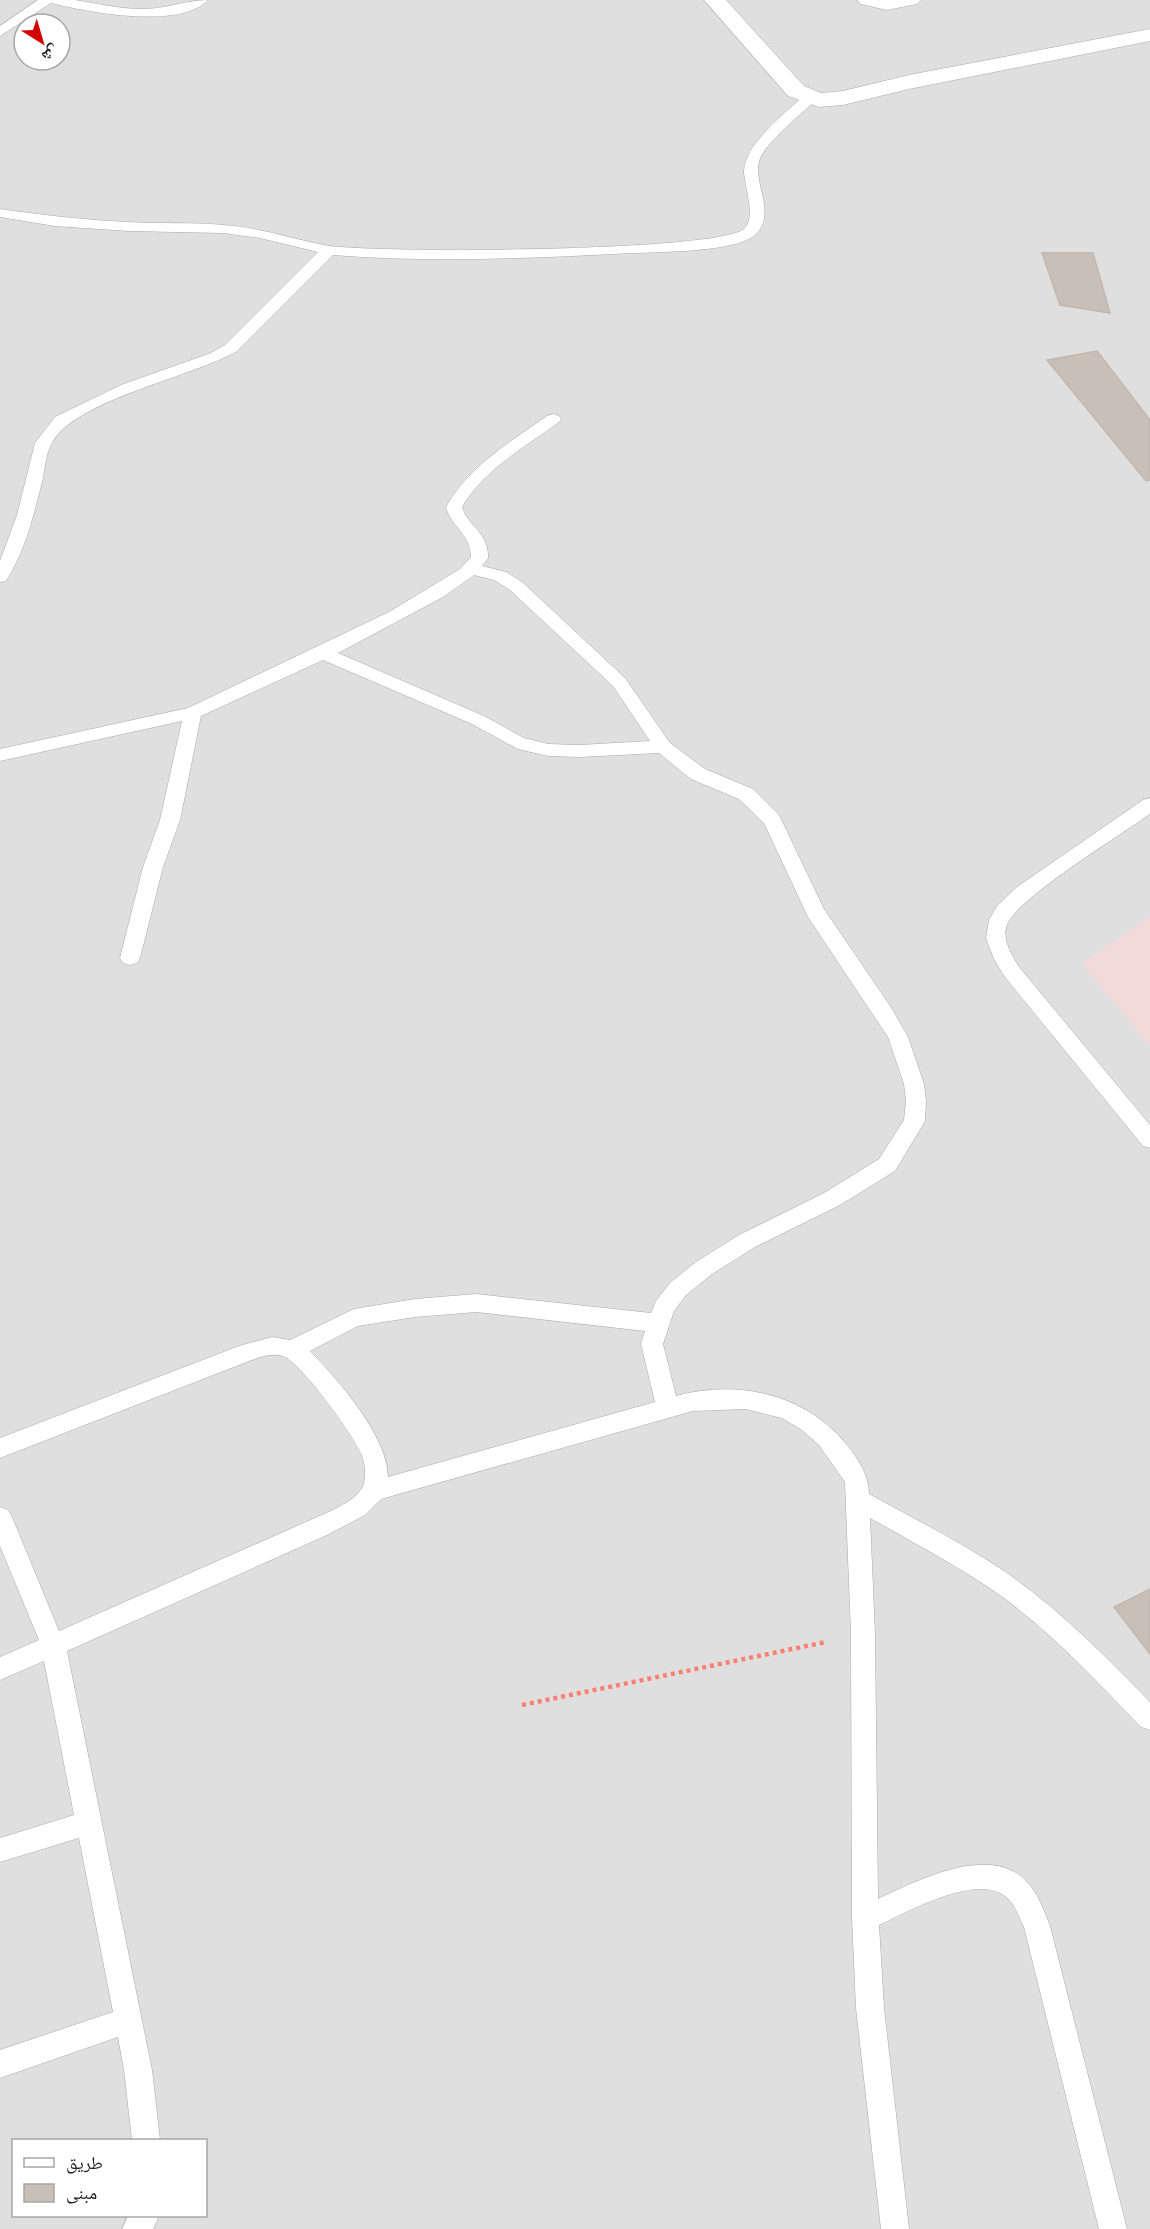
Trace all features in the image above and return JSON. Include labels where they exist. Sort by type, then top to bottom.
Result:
[{"type":"street","points":[[715,0],[796,91],[810,98],[826,100],[1150,35]]},
{"type":"street","points":[[868,0],[887,4],[910,0]]},
{"type":"lane","points":[[0,32],[47,0]]},
{"type":"lane","points":[[53,0],[109,12],[155,14],[201,0]]},
{"type":"lane","points":[[0,213],[55,222],[118,227],[223,229],[260,233],[329,250],[365,253],[526,254],[698,245],[736,238],[749,232],[756,222],[756,196],[751,173],[755,151],[810,98]]},
{"type":"lane","points":[[0,577],[11,556],[26,514],[43,443],[61,420],[128,388],[217,356],[231,348],[329,250]]},
{"type":"lane","points":[[0,755],[193,713],[375,627],[455,582],[472,569],[479,558],[479,551],[471,530],[459,519],[454,507],[459,495],[471,481],[553,419]]},
{"type":"lane","points":[[472,569],[500,576],[516,586],[619,682],[663,747],[698,774],[746,794],[772,820],[815,912],[885,1014],[898,1037],[914,1084],[916,1101],[914,1121],[887,1165],[831,1199],[747,1241],[704,1268],[678,1289],[664,1307],[652,1344],[668,1408]]},
{"type":"lane","points":[[321,652],[478,720],[518,743],[548,750],[580,751],[663,747]]},
{"type":"lane","points":[[130,958],[153,867],[170,820],[193,713]]},
{"type":"lane","points":[[1150,805],[1024,892],[1005,908],[995,928],[997,951],[1012,972],[1150,1140]]},
{"type":"lane","points":[[291,1350],[354,1318],[415,1308],[466,1304],[658,1323]]},
{"type":"lane","points":[[0,1448],[239,1354],[271,1345],[291,1350],[314,1369],[372,1451],[378,1478],[373,1491],[361,1505],[319,1528],[0,1669]]},
{"type":"lane","points":[[373,1491],[668,1408],[720,1398],[748,1398],[799,1415],[835,1443],[846,1458],[857,1481],[858,1499],[863,1635],[865,1918],[870,2008],[895,2229]]},
{"type":"lane","points":[[858,1499],[921,1533],[995,1578],[1102,1669],[1150,1719]]},
{"type":"lane","points":[[0,1517],[53,1645],[138,2070],[146,2139]]},
{"type":"lane","points":[[0,1850],[89,1823]]},
{"type":"lane","points":[[865,1918],[946,1884],[978,1876],[993,1876],[1014,1887],[1037,1926],[1113,2229]]},
{"type":"lane","points":[[0,2064],[128,2020]]},
{"type":"lane","points":[[136,2229],[145,2217]]},
{"type":"path","points":[[522,1705],[863,1635]]},
{"type":"shaded area","points":[[0,0],[1150,0],[1150,2229],[0,2229]]},
{"type":"shaded area","points":[[1150,917],[1150,1046],[1082,963]]},
{"type":"building","points":[[1042,253],[1093,253],[1110,313],[1060,305]]},
{"type":"building","points":[[1097,351],[1150,420],[1150,480],[1146,481],[1047,360]]},
{"type":"building","points":[[1150,1589],[1150,1654],[1114,1607]]}]
